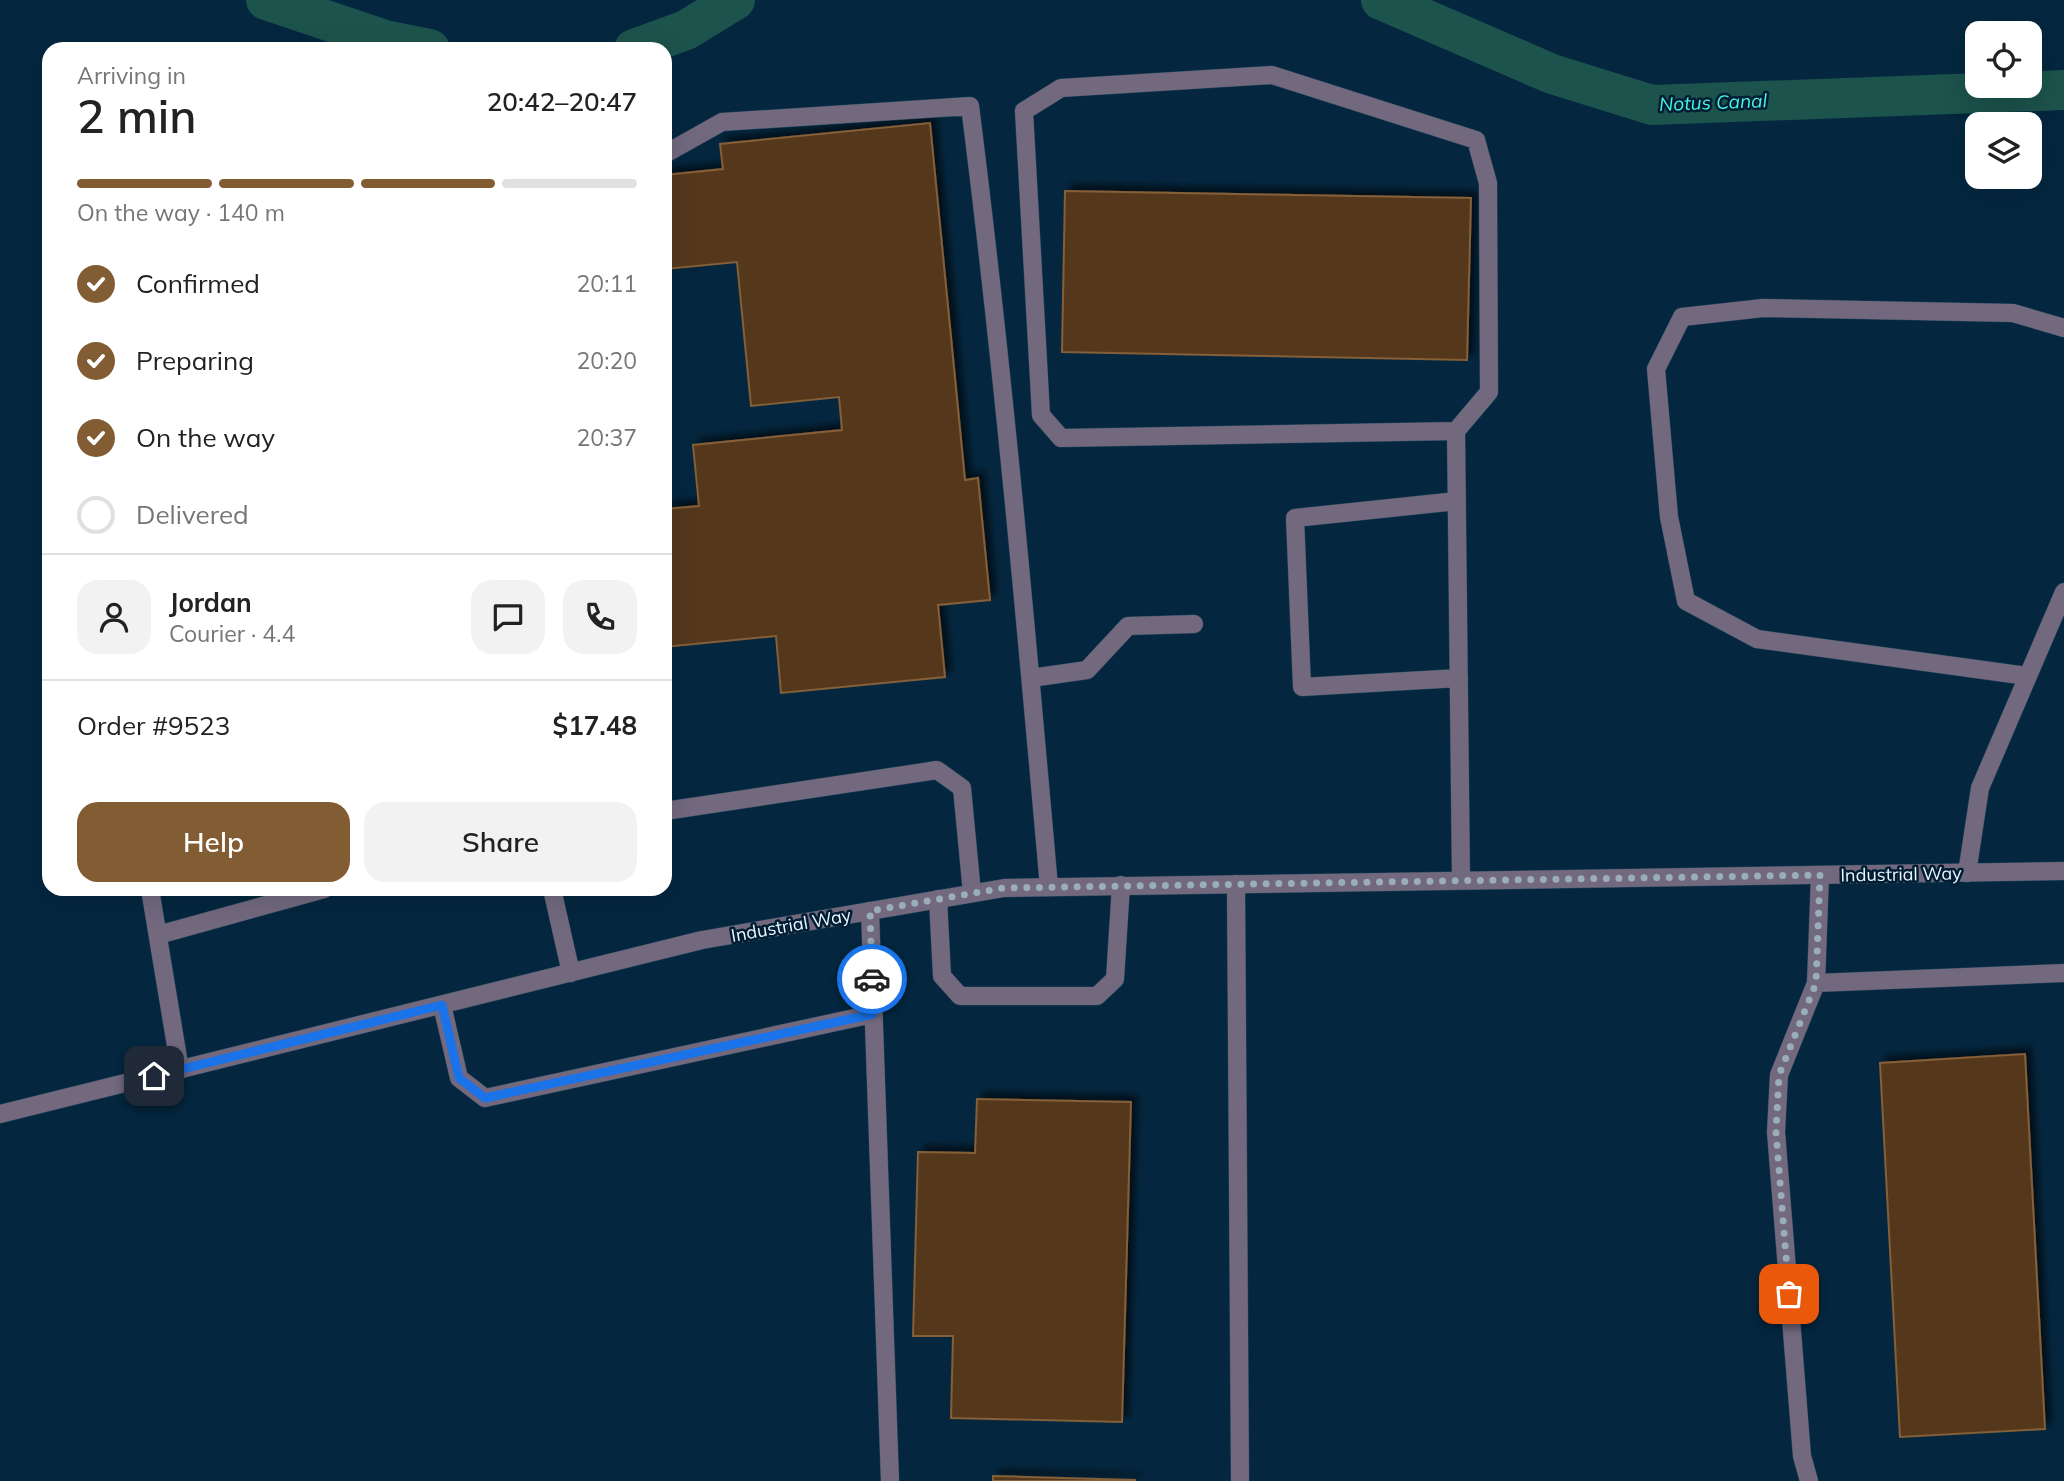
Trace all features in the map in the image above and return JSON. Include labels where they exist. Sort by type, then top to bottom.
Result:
[{"type":"street","points":[[1456,430],[1061,438],[1041,415],[1024,111],[1061,88],[1272,75],[1476,141],[1488,183],[1489,392],[1456,430],[1461,880]]},
{"type":"street","points":[[672,150],[722,122],[970,106],[1025,604],[1049,887]]},
{"type":"street","points":[[2027,676],[1757,639],[1686,601],[1669,517],[1656,369],[1682,317],[1763,308],[2013,313],[2064,328]]},
{"type":"street","points":[[1457,501],[1295,518],[1301,687],[1459,678]]},
{"type":"street","points":[[1967,873],[1980,788],[2064,592]]},
{"type":"street","points":[[1031,678],[1087,670],[1128,626],[1194,624]]},
{"type":"street","points":[[672,810],[937,770],[962,788],[972,893]]},
{"type":"street","name":"Industrial Way","points":[[0,1114],[702,940],[1003,888],[2064,871]]},
{"type":"street","points":[[1809,1481],[1802,1456],[1776,1132],[1779,1075],[1816,983],[1820,875]]},
{"type":"street","points":[[1236,884],[1240,1481]]},
{"type":"street","points":[[938,899],[942,976],[960,996],[1097,996],[1115,979],[1121,886]]},
{"type":"street","points":[[151,896],[180,1070]]},
{"type":"street","points":[[158,935],[299,896]]},
{"type":"street","points":[[554,896],[572,973]]},
{"type":"street","points":[[870,911],[890,1481]]},
{"type":"street","points":[[1816,983],[2064,973]]},
{"type":"street","points":[[442,1005],[459,1078],[485,1098],[873,1014]]},
{"type":"building","points":[[930,123],[965,480],[978,478],[990,600],[938,605],[945,677],[781,693],[776,636],[672,646],[672,508],[699,506],[693,445],[842,430],[839,397],[751,406],[737,262],[672,268],[672,174],[723,169],[720,144]]},
{"type":"building","points":[[1065,191],[1471,198],[1467,360],[1062,352]]},
{"type":"building","points":[[2025,1054],[2045,1429],[1900,1437],[1880,1063]]},
{"type":"building","points":[[977,1099],[1131,1102],[1122,1422],[951,1418],[953,1336],[913,1336],[918,1152],[975,1153]]},
{"type":"building","points":[[993,1476],[1135,1480],[1135,1481],[993,1481]]},
{"type":"waterway","name":"Notus Canal","points":[[266,0],[395,42]]},
{"type":"waterway","name":"Notus Canal","points":[[653,42],[686,30],[735,0]]},
{"type":"waterway","name":"Notus Canal","points":[[1381,0],[1552,74],[1652,105],[2064,90]]},
{"type":"way so far","points":[[872,979],[870,911],[1003,888],[1820,875],[1816,983],[1779,1075],[1776,1132],[1789,1294]]},
{"type":"route","points":[[154,1076],[442,1005],[459,1078],[485,1098],[873,1014],[872,979]]}]
